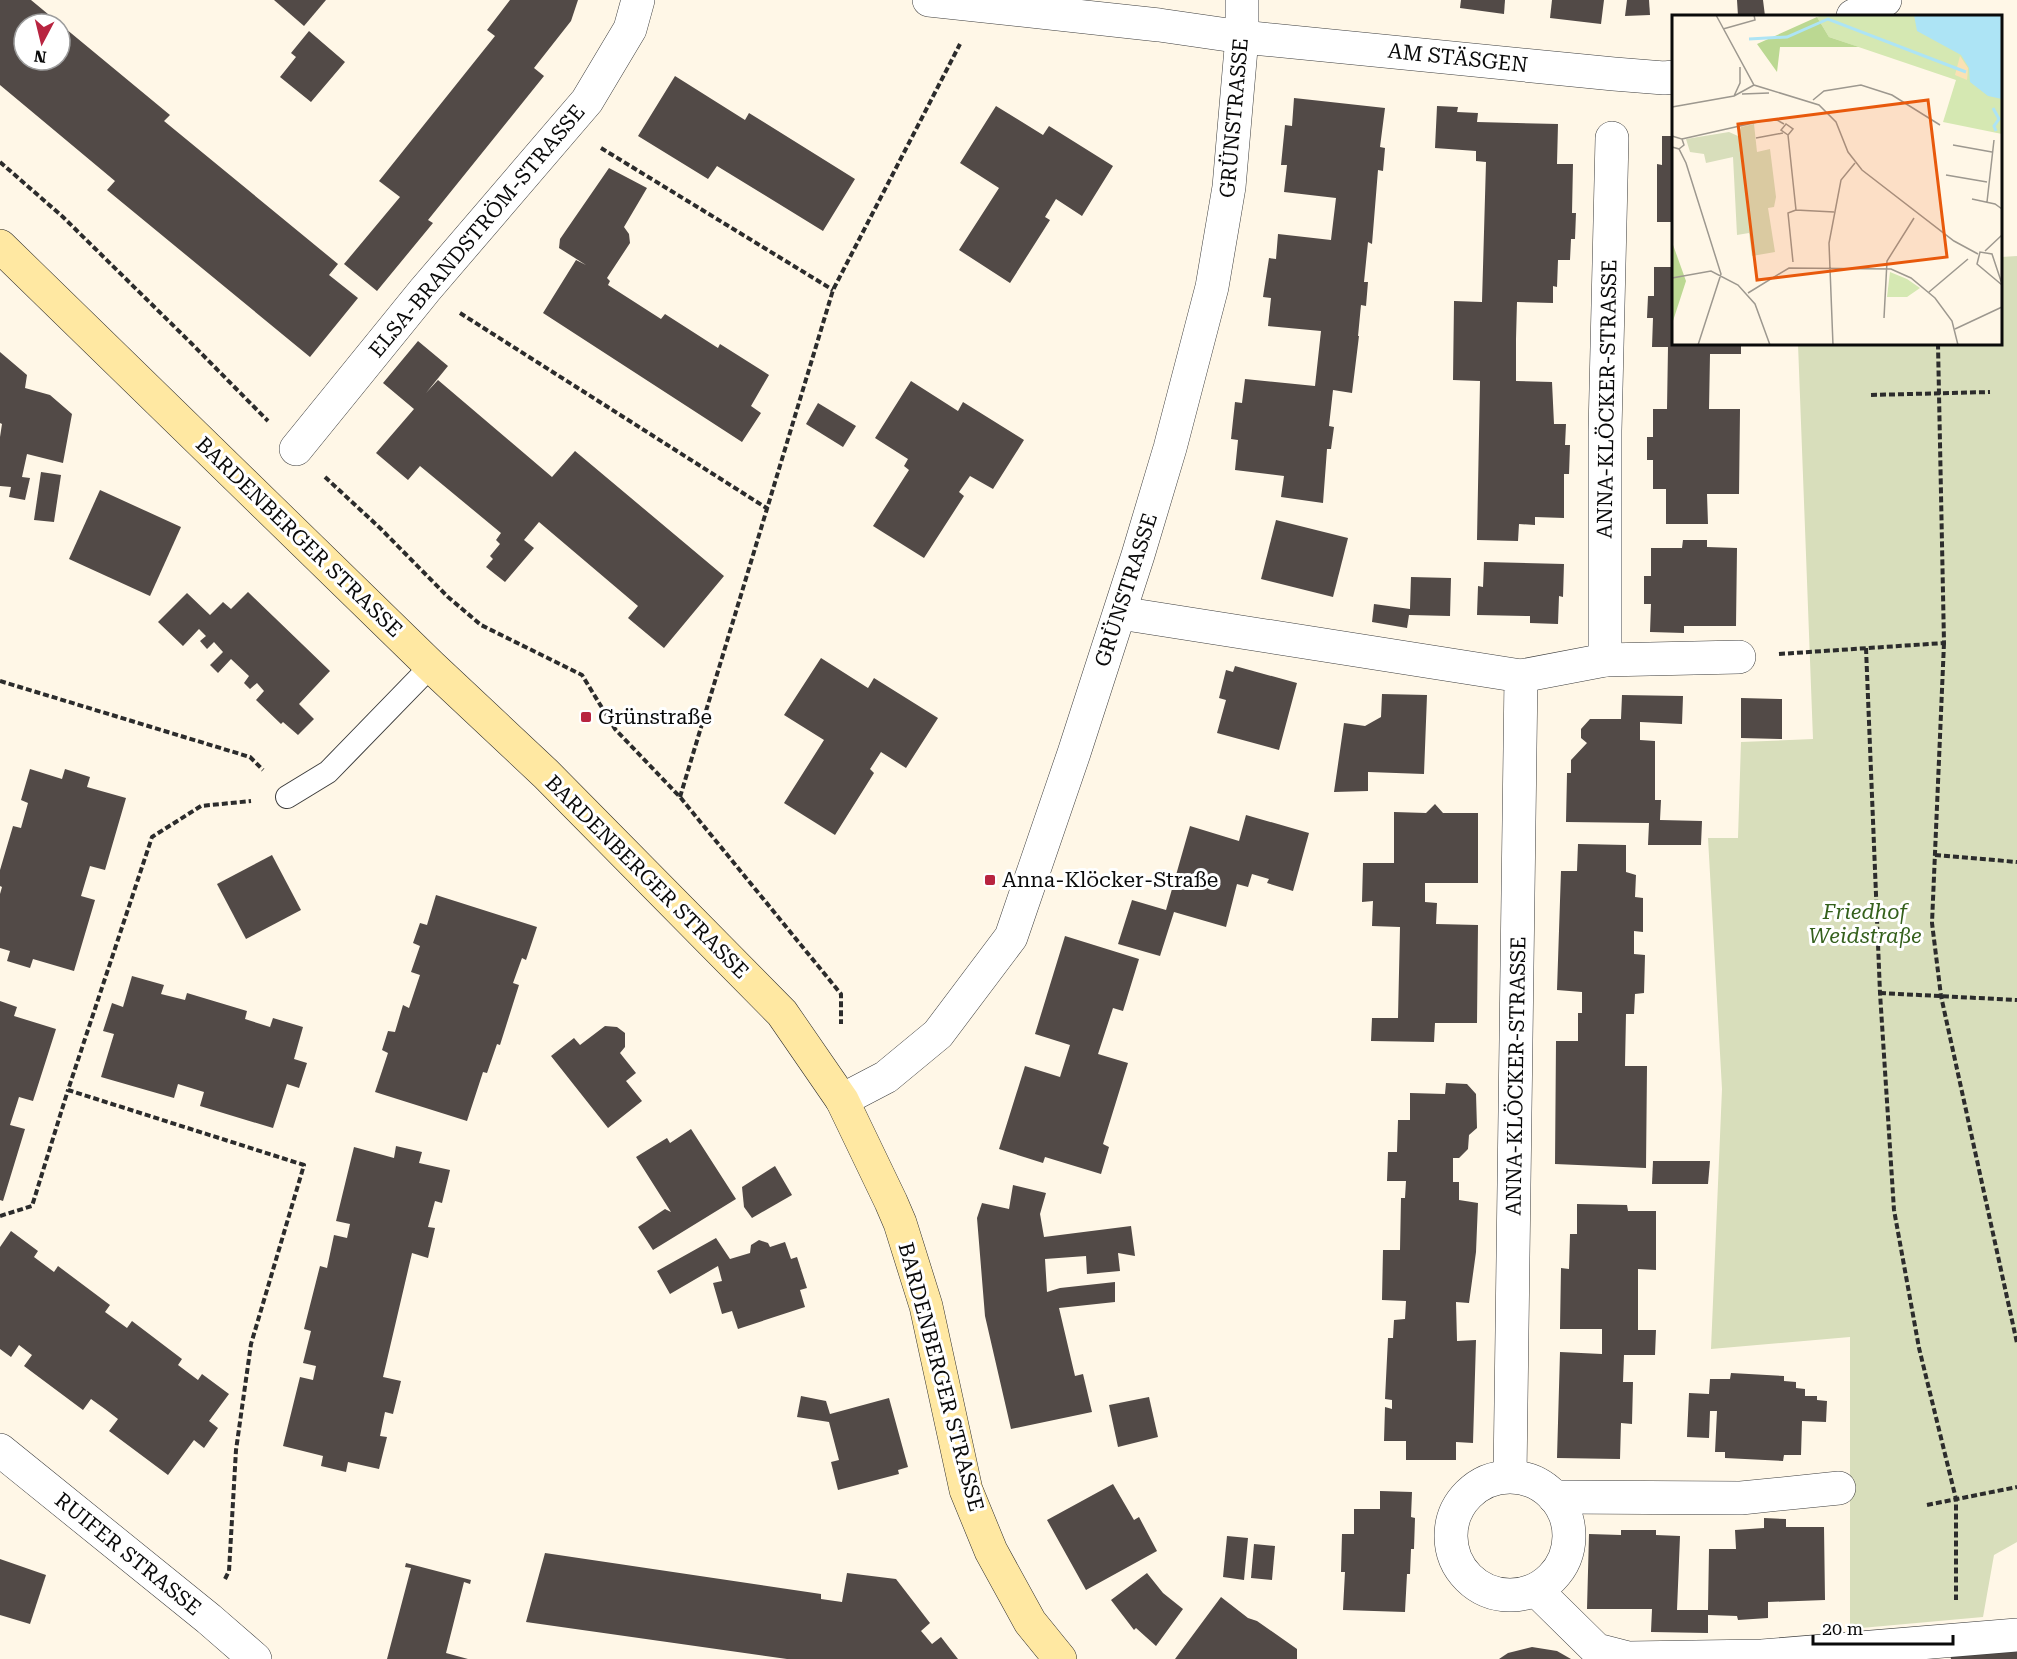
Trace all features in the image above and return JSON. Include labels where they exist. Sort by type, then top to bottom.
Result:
[{"type":"main road","name":"BARDENBERGER STRASSE","points":[[0,246],[431,666],[562,790],[782,1013],[842,1100],[900,1223],[926,1306],[966,1490],[991,1551],[1030,1622],[1060,1659]]},
{"type":"street","name":"ELSA-BRANDSTRÖM-STRASSE","points":[[296,449],[425,290],[587,101],[630,29],[638,0]]},
{"type":"street","points":[[929,0],[1159,25],[1242,37]]},
{"type":"street","name":"GRÜNSTRASSE","points":[[842,1100],[886,1077],[938,1034],[1011,937],[1120,613],[1170,448],[1212,287],[1229,187],[1242,37],[1242,0]]},
{"type":"street","points":[[1855,15],[1885,0]]},
{"type":"street","name":"AM STÄSGEN","points":[[1242,37],[1614,74],[1672,77]]},
{"type":"street","name":"ANNA-KLÖCKER-STRASSE","points":[[1605,660],[1605,430],[1612,138]]},
{"type":"street","points":[[1120,613],[1521,676],[1605,660],[1739,657]]},
{"type":"street","name":"ANNA-KLÖCKER-STRASSE","points":[[1510,1476],[1521,676]]},
{"type":"street","name":"RUIFER STRASSE","points":[[0,1450],[255,1659]]},
{"type":"street","points":[[1510,1476],[1525,1478],[1544,1488],[1554,1497],[1568,1519],[1570,1540],[1567,1556],[1557,1574],[1536,1590],[1516,1596],[1485,1591],[1468,1580],[1452,1554],[1450,1534],[1458,1505],[1472,1490],[1491,1479],[1510,1476]]},
{"type":"street","points":[[1554,1497],[1741,1498],[1839,1488]]},
{"type":"street","points":[[1536,1590],[1597,1650],[1628,1658],[1762,1656],[2017,1635]]},
{"type":"lane","points":[[287,797],[328,772],[431,666]]},
{"type":"path","points":[[680,797],[833,290],[980,6]]},
{"type":"path","points":[[566,127],[833,290]]},
{"type":"path","points":[[0,162],[63,217],[448,597],[481,624],[582,675],[615,729],[680,797],[841,994],[841,1029]]},
{"type":"path","points":[[425,290],[768,508]]},
{"type":"path","points":[[1938,345],[1944,643],[1932,923],[1941,996],[2017,1343]]},
{"type":"path","points":[[1871,395],[1990,392]]},
{"type":"path","points":[[1802,652],[1944,643]]},
{"type":"path","points":[[1866,648],[1880,993],[1894,1210],[1919,1348],[1956,1499],[1956,1640]]},
{"type":"path","points":[[0,681],[250,757],[287,797]]},
{"type":"path","points":[[0,1216],[32,1206],[152,837],[201,806],[287,797]]},
{"type":"path","points":[[1935,855],[2017,862]]},
{"type":"path","points":[[1880,993],[2017,1000]]},
{"type":"path","points":[[68,1090],[304,1165],[251,1344],[236,1450],[229,1571],[209,1619]]},
{"type":"path","points":[[1927,1505],[2017,1487]]},
{"type":"green space","name":"Friedhof Weidstraße","points":[[2017,256],[2017,1542],[1994,1555],[1983,1617],[1850,1629],[1850,1337],[1711,1349],[1722,1089],[1708,838],[1738,838],[1741,742],[1813,739],[1798,345],[2002,345],[2002,257]]},
{"type":"building","points":[[0,0],[31,0],[46,12],[12,12],[12,72],[72,72],[72,34],[170,115],[164,121],[338,264],[329,275],[358,298],[310,357],[107,190],[115,181],[0,85]]},
{"type":"building","points":[[274,0],[326,0],[304,26]]},
{"type":"building","points":[[510,0],[578,0],[571,21],[534,68],[544,76],[428,220],[433,223],[377,291],[344,264],[400,197],[379,181],[495,36],[487,30]]},
{"type":"building","points":[[1461,0],[1505,0],[1504,14],[1460,8]]},
{"type":"building","points":[[1552,0],[1604,0],[1601,24],[1550,18]]},
{"type":"building","points":[[1627,0],[1649,0],[1650,15],[1625,16]]},
{"type":"building","points":[[1737,0],[1763,0],[1765,15],[1738,15]]},
{"type":"building","points":[[309,31],[345,62],[311,102],[280,77],[296,57],[291,53]]},
{"type":"building","points":[[675,76],[745,120],[749,113],[855,179],[823,231],[717,166],[708,179],[638,136]]},
{"type":"building","points":[[1294,98],[1385,108],[1380,147],[1385,148],[1383,171],[1378,170],[1372,244],[1368,242],[1364,282],[1368,282],[1366,306],[1361,305],[1352,393],[1333,390],[1329,426],[1334,427],[1331,449],[1327,449],[1323,503],[1281,497],[1284,476],[1235,470],[1238,440],[1231,439],[1235,402],[1242,403],[1245,379],[1315,386],[1321,331],[1268,326],[1271,298],[1263,297],[1269,258],[1276,259],[1278,234],[1331,240],[1336,198],[1284,192],[1287,165],[1281,165],[1285,125],[1292,126]]},
{"type":"building","points":[[996,106],[1043,135],[1049,126],[1113,166],[1082,216],[1056,199],[1045,217],[1050,220],[1010,283],[959,250],[999,188],[960,163]]},
{"type":"building","points":[[1437,106],[1458,107],[1457,112],[1478,113],[1477,122],[1558,124],[1557,164],[1573,164],[1572,213],[1576,213],[1575,239],[1571,239],[1570,260],[1558,260],[1557,287],[1553,286],[1553,303],[1517,302],[1516,339],[1516,381],[1552,382],[1554,424],[1566,424],[1565,445],[1570,445],[1569,474],[1564,474],[1564,518],[1535,517],[1535,525],[1519,524],[1518,541],[1477,540],[1480,381],[1453,380],[1454,301],[1482,302],[1486,162],[1476,161],[1476,151],[1435,148]]},
{"type":"building","points":[[1662,136],[1672,136],[1672,222],[1657,222],[1657,164],[1662,165]]},
{"type":"building","points":[[609,168],[647,188],[624,227],[629,234],[630,243],[607,278],[610,281],[608,285],[661,319],[665,314],[718,348],[720,344],[769,375],[751,406],[761,413],[742,442],[543,313],[576,260],[586,265],[559,248],[560,239]]},
{"type":"building","points":[[1654,267],[1672,267],[1672,345],[1741,345],[1741,354],[1710,354],[1709,409],[1740,409],[1739,494],[1707,494],[1708,524],[1666,524],[1666,489],[1653,489],[1653,460],[1647,460],[1647,437],[1653,437],[1653,409],[1667,409],[1668,347],[1652,347],[1653,318],[1647,318],[1648,296],[1654,296]]},
{"type":"building","points":[[418,341],[448,366],[426,393],[438,380],[552,477],[575,451],[724,576],[664,648],[628,618],[638,606],[539,522],[524,540],[534,548],[505,582],[486,567],[493,559],[490,556],[500,544],[496,540],[501,533],[420,466],[408,480],[376,453],[414,409],[383,383]]},
{"type":"building","points":[[0,352],[27,375],[25,388],[50,395],[72,414],[63,463],[27,454],[22,477],[30,478],[25,500],[9,497],[11,487],[0,486],[2,424],[0,423]]},
{"type":"building","points":[[911,381],[958,411],[963,402],[1024,440],[993,489],[970,476],[959,492],[964,496],[924,558],[873,526],[909,470],[904,466],[908,459],[875,438]]},
{"type":"building","points":[[818,403],[856,426],[843,447],[806,424]]},
{"type":"building","points":[[41,472],[61,475],[54,522],[34,520]]},
{"type":"building","points":[[100,490],[181,527],[150,596],[69,559]]},
{"type":"building","points":[[1276,520],[1348,538],[1333,597],[1261,579]]},
{"type":"building","points":[[1683,540],[1707,540],[1707,547],[1737,548],[1736,626],[1684,626],[1684,633],[1650,632],[1651,604],[1644,604],[1644,576],[1651,576],[1651,548],[1682,548]]},
{"type":"building","points":[[1484,562],[1564,564],[1563,597],[1559,596],[1558,624],[1530,623],[1530,616],[1477,615],[1478,586],[1483,587]]},
{"type":"building","points":[[1411,577],[1451,578],[1450,616],[1409,615],[1407,628],[1372,622],[1374,604],[1410,609]]},
{"type":"building","points":[[248,592],[330,671],[299,704],[314,719],[298,735],[283,722],[281,724],[256,700],[264,691],[257,683],[250,689],[244,683],[249,676],[231,659],[218,673],[210,665],[223,652],[214,642],[207,649],[200,641],[206,636],[199,629],[183,646],[158,622],[187,593],[210,615],[223,602],[231,609]]},
{"type":"building","points":[[821,658],[868,688],[874,678],[938,718],[906,768],[881,752],[870,769],[874,773],[835,835],[784,803],[824,740],[784,715]]},
{"type":"building","points":[[1235,666],[1297,683],[1279,750],[1217,733],[1226,700],[1219,698],[1226,670],[1233,672]]},
{"type":"building","points":[[1382,694],[1427,695],[1424,774],[1368,772],[1368,791],[1334,792],[1344,723],[1365,726],[1381,717]]},
{"type":"building","points":[[1622,695],[1683,696],[1682,724],[1640,722],[1640,740],[1655,741],[1655,800],[1661,800],[1660,820],[1702,821],[1701,845],[1648,845],[1649,823],[1566,822],[1567,773],[1571,773],[1571,760],[1587,743],[1581,738],[1581,729],[1590,719],[1621,719]]},
{"type":"building","points":[[1741,698],[1782,699],[1782,739],[1741,738]]},
{"type":"building","points":[[30,769],[62,779],[65,769],[90,777],[87,787],[126,798],[105,870],[90,866],[81,896],[95,900],[74,971],[33,959],[30,968],[7,961],[10,951],[0,948],[2,887],[0,886],[0,870],[13,826],[21,828],[28,803],[21,800]]},
{"type":"building","points":[[1435,804],[1443,813],[1478,813],[1478,883],[1425,883],[1425,902],[1437,903],[1436,924],[1478,925],[1477,1023],[1435,1023],[1434,1042],[1371,1041],[1372,1018],[1398,1018],[1400,927],[1372,926],[1373,901],[1362,902],[1363,863],[1394,863],[1394,812],[1426,813]]},
{"type":"building","points":[[1246,815],[1309,833],[1293,891],[1267,883],[1269,879],[1252,874],[1248,887],[1237,884],[1226,927],[1174,912],[1160,956],[1118,944],[1132,900],[1166,910],[1190,826],[1239,841]]},
{"type":"building","points":[[1578,844],[1626,845],[1626,872],[1636,875],[1635,897],[1643,898],[1643,932],[1634,931],[1634,954],[1645,955],[1644,993],[1635,994],[1634,1014],[1626,1014],[1625,1066],[1647,1066],[1646,1168],[1555,1164],[1556,1041],[1578,1041],[1578,1013],[1582,1013],[1582,992],[1557,990],[1561,871],[1577,871]]},
{"type":"building","points":[[272,855],[301,910],[246,939],[217,884]]},
{"type":"building","points":[[436,895],[537,927],[526,960],[522,958],[513,983],[519,985],[500,1045],[497,1044],[487,1073],[483,1072],[467,1121],[375,1092],[388,1053],[382,1050],[388,1031],[395,1032],[403,1005],[409,1008],[420,975],[411,972],[420,946],[413,943],[420,923],[427,925]]},
{"type":"building","points":[[1065,936],[1139,959],[1123,1011],[1113,1008],[1098,1054],[1128,1063],[1103,1144],[1109,1147],[1101,1174],[1045,1157],[1043,1163],[999,1149],[1025,1066],[1060,1077],[1070,1045],[1035,1034]]},
{"type":"building","points":[[132,976],[164,985],[161,994],[185,1000],[187,993],[247,1011],[245,1019],[270,1027],[273,1018],[303,1027],[294,1059],[307,1063],[299,1088],[287,1084],[273,1128],[200,1106],[204,1092],[178,1084],[174,1098],[101,1077],[114,1034],[103,1031],[112,1003],[123,1007]]},
{"type":"building","points":[[0,1001],[17,1007],[14,1016],[56,1029],[33,1101],[19,1097],[10,1125],[25,1129],[3,1201],[0,1200]]},
{"type":"building","points":[[605,1026],[617,1027],[625,1033],[625,1047],[620,1053],[636,1073],[626,1081],[642,1101],[608,1128],[551,1056],[574,1038],[580,1045]]},
{"type":"building","points":[[1446,1083],[1467,1084],[1476,1094],[1477,1128],[1469,1135],[1468,1149],[1459,1158],[1453,1158],[1453,1182],[1459,1182],[1459,1200],[1478,1203],[1476,1252],[1469,1303],[1456,1302],[1457,1341],[1476,1340],[1473,1443],[1456,1442],[1456,1460],[1406,1460],[1406,1441],[1384,1441],[1385,1407],[1392,1409],[1392,1400],[1385,1399],[1388,1338],[1393,1338],[1394,1320],[1405,1319],[1406,1301],[1382,1300],[1383,1250],[1400,1250],[1401,1198],[1405,1198],[1406,1181],[1387,1181],[1388,1152],[1397,1152],[1398,1120],[1410,1120],[1410,1093],[1445,1094]]},
{"type":"building","points":[[691,1129],[736,1199],[653,1250],[638,1227],[665,1209],[671,1212],[636,1157],[667,1138],[670,1143]]},
{"type":"building","points":[[396,1146],[422,1152],[419,1163],[450,1170],[442,1203],[435,1201],[428,1227],[435,1228],[428,1258],[412,1253],[383,1377],[401,1381],[393,1414],[385,1412],[380,1436],[387,1437],[379,1469],[348,1462],[346,1472],[321,1466],[323,1456],[283,1446],[300,1377],[313,1380],[316,1366],[303,1363],[311,1331],[304,1329],[320,1266],[327,1268],[334,1235],[347,1238],[350,1224],[336,1221],[354,1147],[394,1158]]},
{"type":"building","points":[[1653,1161],[1710,1161],[1708,1184],[1652,1184]]},
{"type":"building","points":[[775,1166],[792,1195],[752,1218],[744,1207],[742,1187]]},
{"type":"building","points":[[1013,1185],[1046,1193],[1040,1214],[1044,1237],[1131,1226],[1135,1256],[1118,1253],[1120,1271],[1087,1274],[1086,1256],[1045,1259],[1047,1292],[1060,1288],[1115,1282],[1115,1302],[1059,1308],[1075,1376],[1083,1374],[1092,1412],[1011,1429],[985,1316],[977,1218],[982,1203],[1009,1209]]},
{"type":"building","points":[[1577,1204],[1627,1205],[1628,1211],[1656,1211],[1656,1270],[1638,1269],[1638,1330],[1656,1330],[1655,1355],[1624,1355],[1623,1382],[1633,1382],[1632,1424],[1621,1423],[1620,1459],[1557,1458],[1560,1352],[1602,1354],[1602,1329],[1560,1329],[1561,1268],[1569,1269],[1570,1234],[1577,1234]]},
{"type":"building","points":[[11,1231],[38,1251],[34,1257],[54,1272],[58,1266],[110,1305],[105,1312],[127,1328],[132,1321],[182,1359],[178,1365],[198,1380],[202,1374],[229,1394],[209,1421],[218,1428],[204,1448],[194,1440],[168,1475],[109,1431],[118,1419],[105,1409],[91,1399],[83,1410],[24,1366],[32,1355],[19,1345],[11,1357],[0,1349],[0,1247]]},
{"type":"building","points":[[716,1238],[730,1259],[750,1253],[751,1245],[759,1240],[768,1243],[770,1247],[785,1242],[791,1259],[797,1257],[807,1288],[800,1290],[805,1307],[738,1329],[732,1311],[722,1314],[713,1283],[722,1281],[718,1266],[670,1294],[657,1271]]},
{"type":"building","points":[[1731,1373],[1784,1376],[1784,1381],[1796,1382],[1796,1388],[1805,1389],[1805,1396],[1817,1396],[1817,1400],[1827,1401],[1826,1422],[1802,1421],[1801,1455],[1784,1455],[1783,1461],[1725,1458],[1725,1452],[1715,1452],[1717,1411],[1710,1411],[1709,1438],[1687,1437],[1689,1393],[1709,1394],[1710,1379],[1730,1379]]},
{"type":"building","points":[[801,1396],[826,1401],[830,1414],[889,1398],[908,1467],[898,1470],[899,1474],[838,1490],[831,1462],[839,1460],[829,1422],[797,1417]]},
{"type":"building","points":[[1149,1397],[1158,1437],[1118,1447],[1109,1405]]},
{"type":"building","points":[[1113,1484],[1134,1520],[1139,1517],[1157,1551],[1086,1590],[1047,1520]]},
{"type":"building","points":[[1380,1491],[1412,1492],[1411,1517],[1415,1518],[1414,1549],[1411,1549],[1410,1574],[1407,1574],[1405,1612],[1343,1610],[1345,1572],[1341,1572],[1342,1534],[1354,1534],[1354,1509],[1380,1509]]},
{"type":"building","points":[[1764,1518],[1786,1519],[1786,1527],[1824,1527],[1825,1600],[1768,1602],[1768,1618],[1738,1620],[1737,1616],[1708,1615],[1708,1633],[1651,1632],[1652,1609],[1587,1609],[1589,1534],[1621,1535],[1621,1530],[1656,1530],[1656,1535],[1680,1536],[1677,1610],[1708,1610],[1709,1549],[1736,1549],[1735,1530],[1764,1528]]},
{"type":"building","points":[[1227,1536],[1248,1538],[1244,1580],[1223,1577]]},
{"type":"building","points":[[1254,1544],[1275,1546],[1272,1580],[1251,1578]]},
{"type":"building","points":[[545,1553],[821,1594],[821,1599],[842,1602],[847,1573],[896,1579],[930,1623],[921,1631],[932,1644],[941,1637],[958,1659],[787,1659],[526,1622]]},
{"type":"building","points":[[0,1559],[46,1575],[30,1624],[0,1615]]},
{"type":"building","points":[[406,1563],[471,1580],[470,1584],[464,1582],[446,1653],[468,1659],[387,1659],[411,1568],[405,1567]]},
{"type":"building","points":[[1147,1573],[1163,1593],[1183,1609],[1156,1646],[1136,1628],[1134,1630],[1111,1600]]},
{"type":"building","points":[[1221,1597],[1248,1618],[1257,1621],[1297,1649],[1297,1659],[1175,1659]]},
{"type":"building","points":[[1532,1647],[1557,1651],[1571,1659],[1499,1659],[1508,1653]]},
{"type":"building","points":[[2017,1647],[2017,1659],[1951,1659],[1950,1654]]},
{"type":"place","name":"Grünstraße","points":[[586,717]]},
{"type":"place","name":"Anna-Klöcker-Straße","points":[[990,880]]}]
